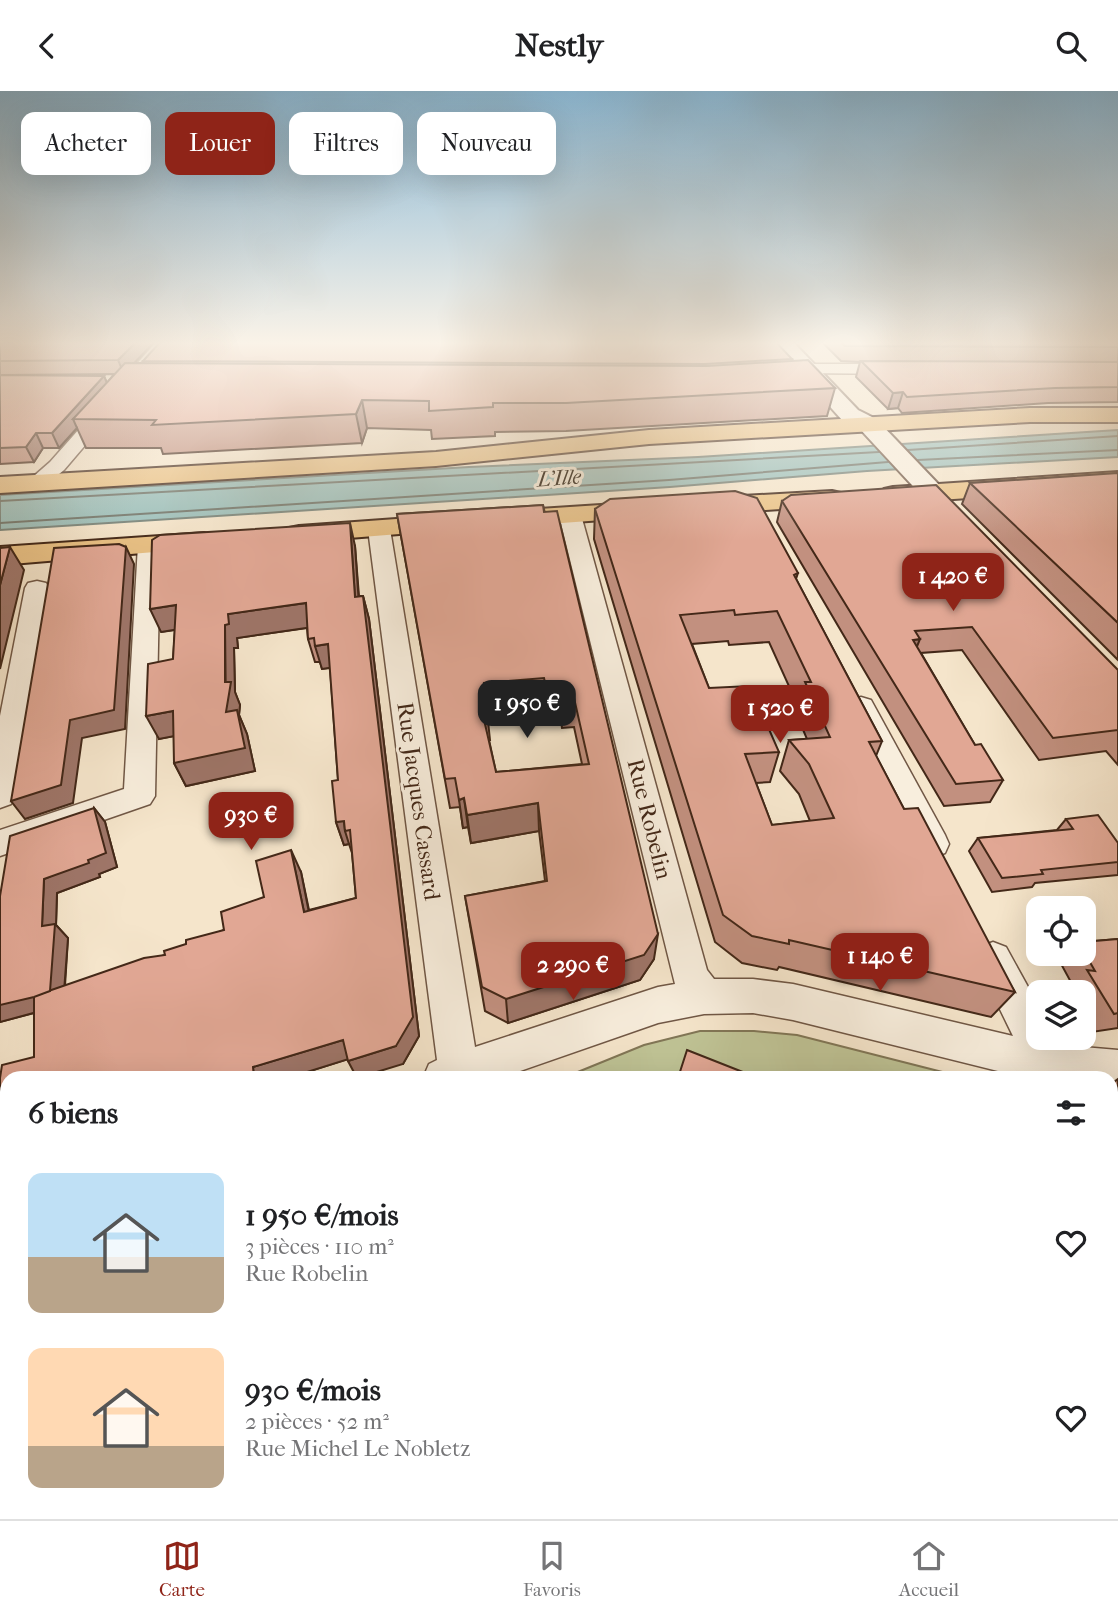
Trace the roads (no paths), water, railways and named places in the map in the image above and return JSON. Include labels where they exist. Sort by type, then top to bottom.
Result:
[{"type":"main road","points":[[0,485],[436,459],[649,437],[873,428],[1030,415],[1118,415]]},
{"type":"main road","points":[[271,536],[681,508],[760,516],[927,486],[1118,480]]},
{"type":"main road","points":[[0,556],[230,539]]},
{"type":"street","points":[[36,483],[57,466],[101,408]]},
{"type":"street","points":[[844,408],[850,415],[873,428],[927,486]]},
{"type":"street","name":"Rue Robelin","points":[[570,515],[690,977],[704,997]]},
{"type":"street","name":"Rue Jacques Cassard","points":[[379,529],[450,1071]]},
{"type":"street","points":[[0,843],[139,796],[149,545]]},
{"type":"street","points":[[0,796],[37,588]]},
{"type":"street","points":[[850,687],[946,869]]},
{"type":"street","points":[[978,930],[1052,1071]]},
{"type":"street","points":[[463,1071],[658,1005],[704,997],[753,996],[793,1002],[1052,1071],[1118,1070]]},
{"type":"water","name":"L'Ille","points":[[1118,430],[1118,457],[867,471],[670,487],[0,530],[0,495],[469,467],[698,457]]}]
